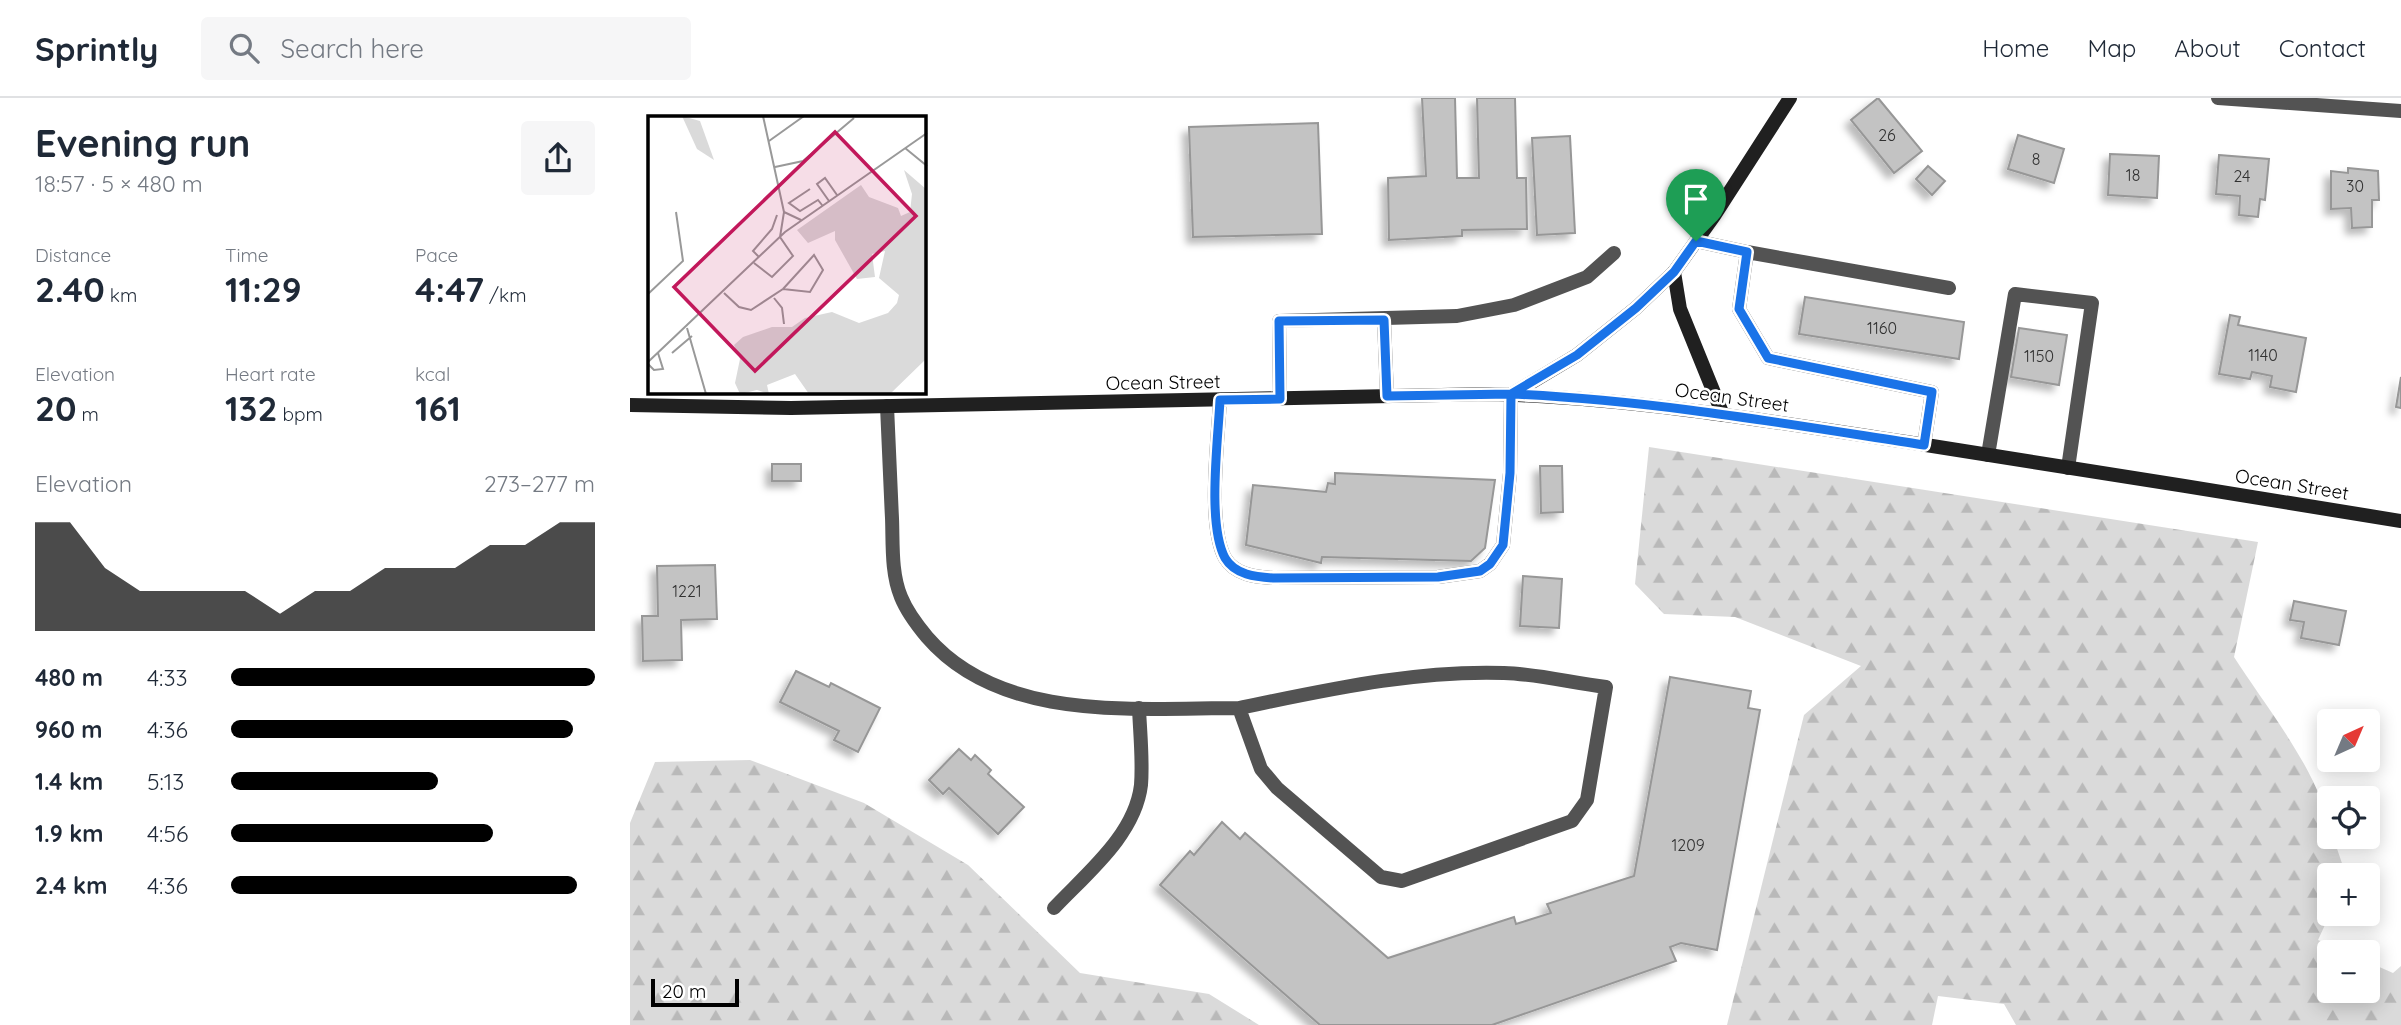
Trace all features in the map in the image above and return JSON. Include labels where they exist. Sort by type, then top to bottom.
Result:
[{"type":"main road","points":[[1511,394],[1577,355],[1636,308],[1674,272],[1790,98]]},
{"type":"main road","points":[[1674,272],[1680,309],[1723,415]]},
{"type":"main road","name":"Ocean Street","points":[[630,405],[791,408],[1511,394],[1569,397],[1723,415],[2401,520]]},
{"type":"street","points":[[2218,98],[2401,111]]},
{"type":"street","points":[[1696,241],[1949,288]]},
{"type":"street","points":[[1747,252],[1739,309],[1768,358],[1932,392],[1924,445]]},
{"type":"street","points":[[1280,399],[1279,321],[1457,316],[1514,305],[1587,277],[1614,253]]},
{"type":"street","points":[[1988,455],[2015,294],[2092,303],[2068,468]]},
{"type":"street","points":[[1384,320],[1387,396]]},
{"type":"street","points":[[1220,400],[1215,525],[1226,560],[1238,570],[1248,576],[1273,578],[1438,577],[1480,571],[1490,564],[1503,545],[1510,473],[1511,394]]},
{"type":"street","points":[[887,406],[894,568],[901,597],[916,624],[941,653],[977,678],[1019,695],[1103,708],[1239,708],[1381,680],[1451,673],[1507,673],[1606,687],[1587,800],[1572,821],[1402,881],[1381,877],[1277,788],[1261,769],[1239,708]]},
{"type":"street","points":[[1054,908],[1119,838],[1133,814],[1141,785],[1139,708]]},
{"type":"green space","points":[[1649,447],[2258,542],[2234,657],[2292,744],[2317,791],[2317,849],[2337,849],[2342,863],[2317,863],[2317,926],[2324,926],[2317,940],[2317,1003],[2380,1003],[2380,967],[2393,973],[2401,966],[2401,1025],[2016,1025],[2004,1004],[1938,996],[1932,1025],[1727,1025],[1804,715],[1861,666],[1735,617],[1664,614],[1635,584]]},
{"type":"green space","points":[[750,760],[864,803],[968,865],[1080,973],[1209,994],[1259,1025],[630,1025],[630,823],[655,762]]},
{"type":"building","points":[[1422,98],[1455,98],[1457,178],[1479,178],[1477,98],[1515,98],[1517,178],[1526,178],[1527,229],[1462,230],[1462,236],[1389,240],[1388,178],[1426,176]]},
{"type":"building","points":[[1878,98],[1922,151],[1894,173],[1851,120]]},
{"type":"building","points":[[1318,123],[1322,234],[1193,237],[1189,127]]},
{"type":"building","points":[[2018,135],[2064,149],[2054,183],[2008,169]]},
{"type":"building","points":[[1570,136],[1575,233],[1537,235],[1532,138]]},
{"type":"building","points":[[2110,154],[2159,156],[2157,198],[2108,195]]},
{"type":"building","points":[[2219,155],[2269,159],[2265,200],[2260,199],[2258,217],[2239,215],[2240,196],[2216,194]]},
{"type":"building","points":[[1928,166],[1945,181],[1932,195],[1916,179]]},
{"type":"building","points":[[2348,168],[2378,171],[2379,200],[2372,200],[2372,227],[2352,228],[2351,208],[2331,209],[2331,171],[2348,173]]},
{"type":"building","points":[[1805,297],[1964,322],[1959,359],[1799,334]]},
{"type":"building","points":[[2230,315],[2240,317],[2238,325],[2306,338],[2296,392],[2270,387],[2272,376],[2252,372],[2250,379],[2219,374]]},
{"type":"building","points":[[2019,328],[2067,335],[2059,385],[2011,377]]},
{"type":"building","points":[[2401,377],[2401,408],[2396,407]]},
{"type":"building","points":[[772,464],[801,464],[801,481],[772,481]]},
{"type":"building","points":[[1540,466],[1562,466],[1563,512],[1541,513]]},
{"type":"building","points":[[1335,473],[1495,480],[1485,548],[1471,561],[1322,557],[1321,563],[1246,545],[1253,485],[1326,492],[1328,483],[1335,484]]},
{"type":"building","points":[[715,565],[717,619],[681,620],[682,660],[643,661],[642,616],[658,616],[657,566]]},
{"type":"building","points":[[1523,576],[1562,579],[1559,628],[1520,626]]},
{"type":"building","points":[[2294,601],[2346,611],[2339,645],[2301,638],[2304,622],[2290,620]]},
{"type":"building","points":[[796,671],[829,687],[831,683],[880,708],[858,752],[834,740],[839,731],[780,702]]},
{"type":"building","points":[[1670,677],[1751,691],[1748,708],[1760,710],[1717,950],[1681,943],[1670,947],[1676,961],[1492,1025],[1320,1025],[1160,885],[1190,851],[1194,855],[1222,822],[1240,839],[1245,833],[1388,958],[1514,917],[1516,924],[1551,913],[1547,904],[1634,876]]},
{"type":"building","points":[[959,749],[971,760],[975,755],[991,770],[988,774],[1024,807],[998,834],[949,788],[943,794],[929,780]]},
{"type":"route","points":[[1696,241],[1674,272],[1636,308],[1577,355],[1511,394],[1387,396],[1384,320],[1279,321],[1280,399],[1220,400],[1215,525],[1226,560],[1248,576],[1273,578],[1438,577],[1480,571],[1490,564],[1503,545],[1510,473],[1511,394],[1659,406],[1924,445],[1932,392],[1768,358],[1739,309],[1747,252],[1696,241]]}]
